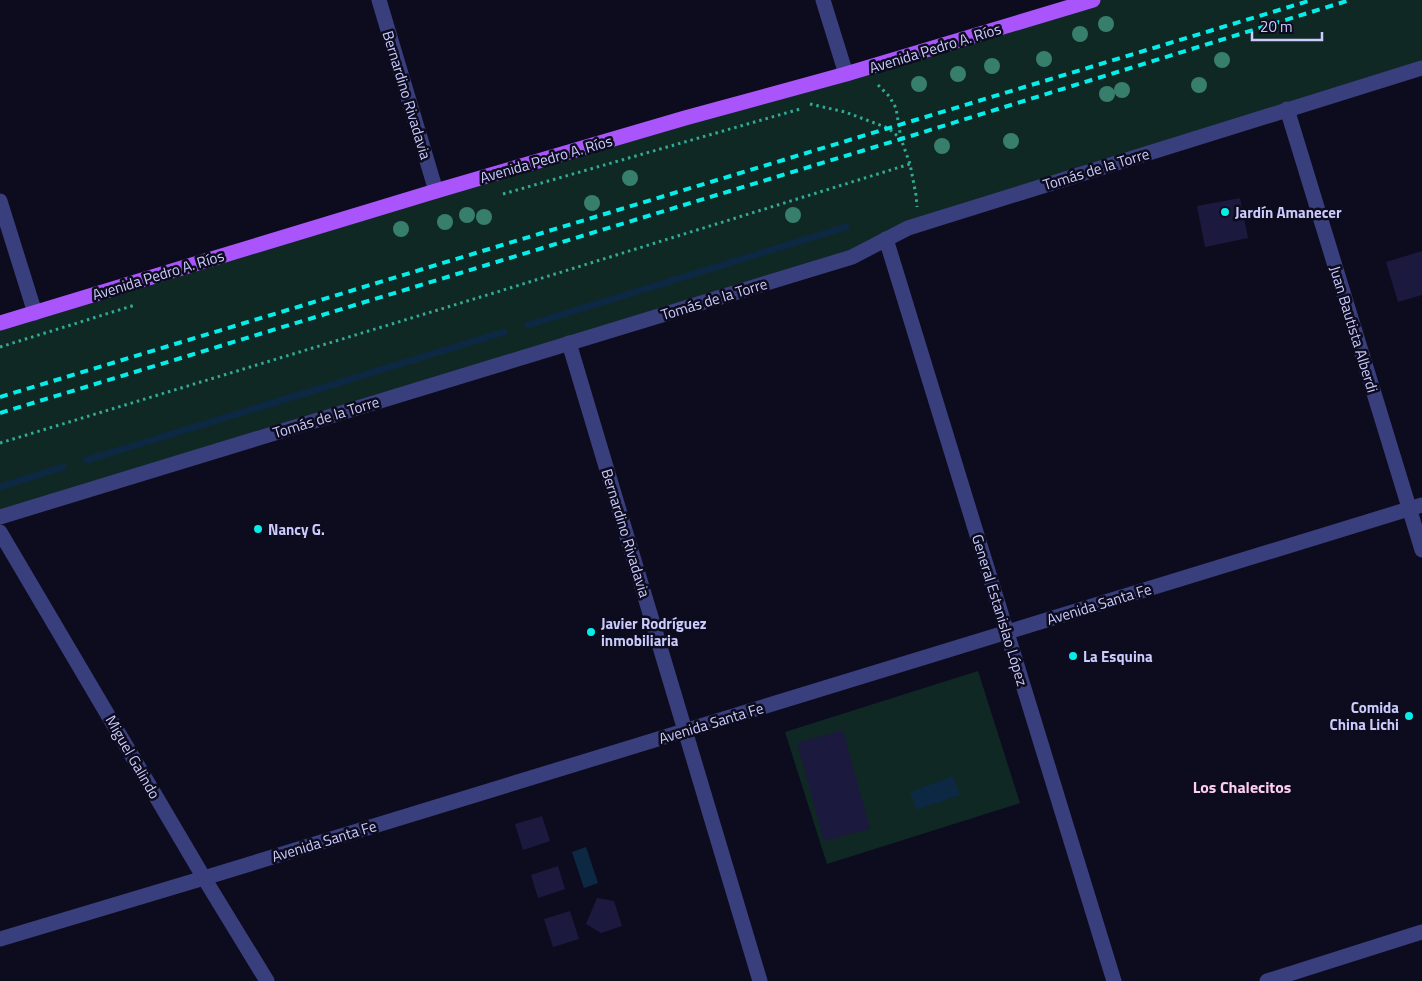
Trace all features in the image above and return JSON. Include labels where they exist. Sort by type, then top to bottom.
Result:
[{"type":"main road","name":"Avenida Pedro A. Ríos","points":[[0,323],[436,191],[846,74],[1093,0]]},
{"type":"street","name":"Bernardino Rivadavia","points":[[379,0],[436,191]]},
{"type":"street","points":[[823,0],[846,74]]},
{"type":"street","name":"Tomás de la Torre","points":[[0,517],[852,257],[908,228],[1422,68]]},
{"type":"street","name":"Juan Bautista Alberdi","points":[[1287,109],[1416,507],[1422,550]]},
{"type":"street","points":[[0,201],[35,313]]},
{"type":"street","name":"General Estanislao López","points":[[886,239],[1114,981]]},
{"type":"street","name":"Bernardino Rivadavia","points":[[569,343],[760,981]]},
{"type":"street","name":"Avenida Santa Fe","points":[[0,938],[204,878],[1416,507]]},
{"type":"street","name":"Miguel Galindo","points":[[0,532],[204,878],[267,981]]},
{"type":"street","points":[[1267,981],[1422,932]]},
{"type":"path","points":[[862,69],[889,96],[896,108],[901,139],[910,164],[917,208]]},
{"type":"path","points":[[787,90],[812,106],[845,112],[888,128],[901,139]]},
{"type":"path","points":[[500,195],[821,103]]},
{"type":"path","points":[[0,443],[910,164]]},
{"type":"path","points":[[0,347],[142,303]]},
{"type":"green space","points":[[1093,0],[1422,0],[1422,68],[908,228],[852,257],[0,517],[0,323]]},
{"type":"green space","points":[[978,671],[1020,803],[827,864],[785,732]]},
{"type":"water","points":[[953,776],[960,795],[917,810],[910,792]]},
{"type":"water","points":[[586,847],[598,883],[584,888],[572,852]]},
{"type":"building","points":[[1240,198],[1248,238],[1205,247],[1197,206]]},
{"type":"building","points":[[1422,251],[1422,295],[1398,302],[1386,262]]},
{"type":"building","points":[[843,730],[870,829],[824,841],[797,743]]},
{"type":"building","points":[[542,816],[550,841],[523,850],[515,824]]},
{"type":"building","points":[[558,866],[565,889],[538,898],[531,875]]},
{"type":"building","points":[[597,898],[614,901],[622,926],[601,933],[586,924]]},
{"type":"building","points":[[570,911],[579,939],[553,947],[544,919]]},
{"type":"waterway","points":[[528,325],[846,227]]},
{"type":"waterway","points":[[87,460],[504,332]]},
{"type":"waterway","points":[[0,487],[63,467]]},
{"type":"railway","points":[[0,397],[1312,0]]},
{"type":"railway","points":[[0,413],[901,139],[1350,0]]},
{"type":"place","name":"Jardín Amanecer","points":[[1225,212]]},
{"type":"place","name":"Nancy G.","points":[[258,529]]},
{"type":"place","name":"Javier Rodríguez inmobiliaria","points":[[591,632]]},
{"type":"place","name":"La Esquina","points":[[1073,656]]},
{"type":"place","name":"Comida China Lichi","points":[[1409,716]]},
{"type":"district","name":"Los Chalecitos","points":[[1242,787]]}]
